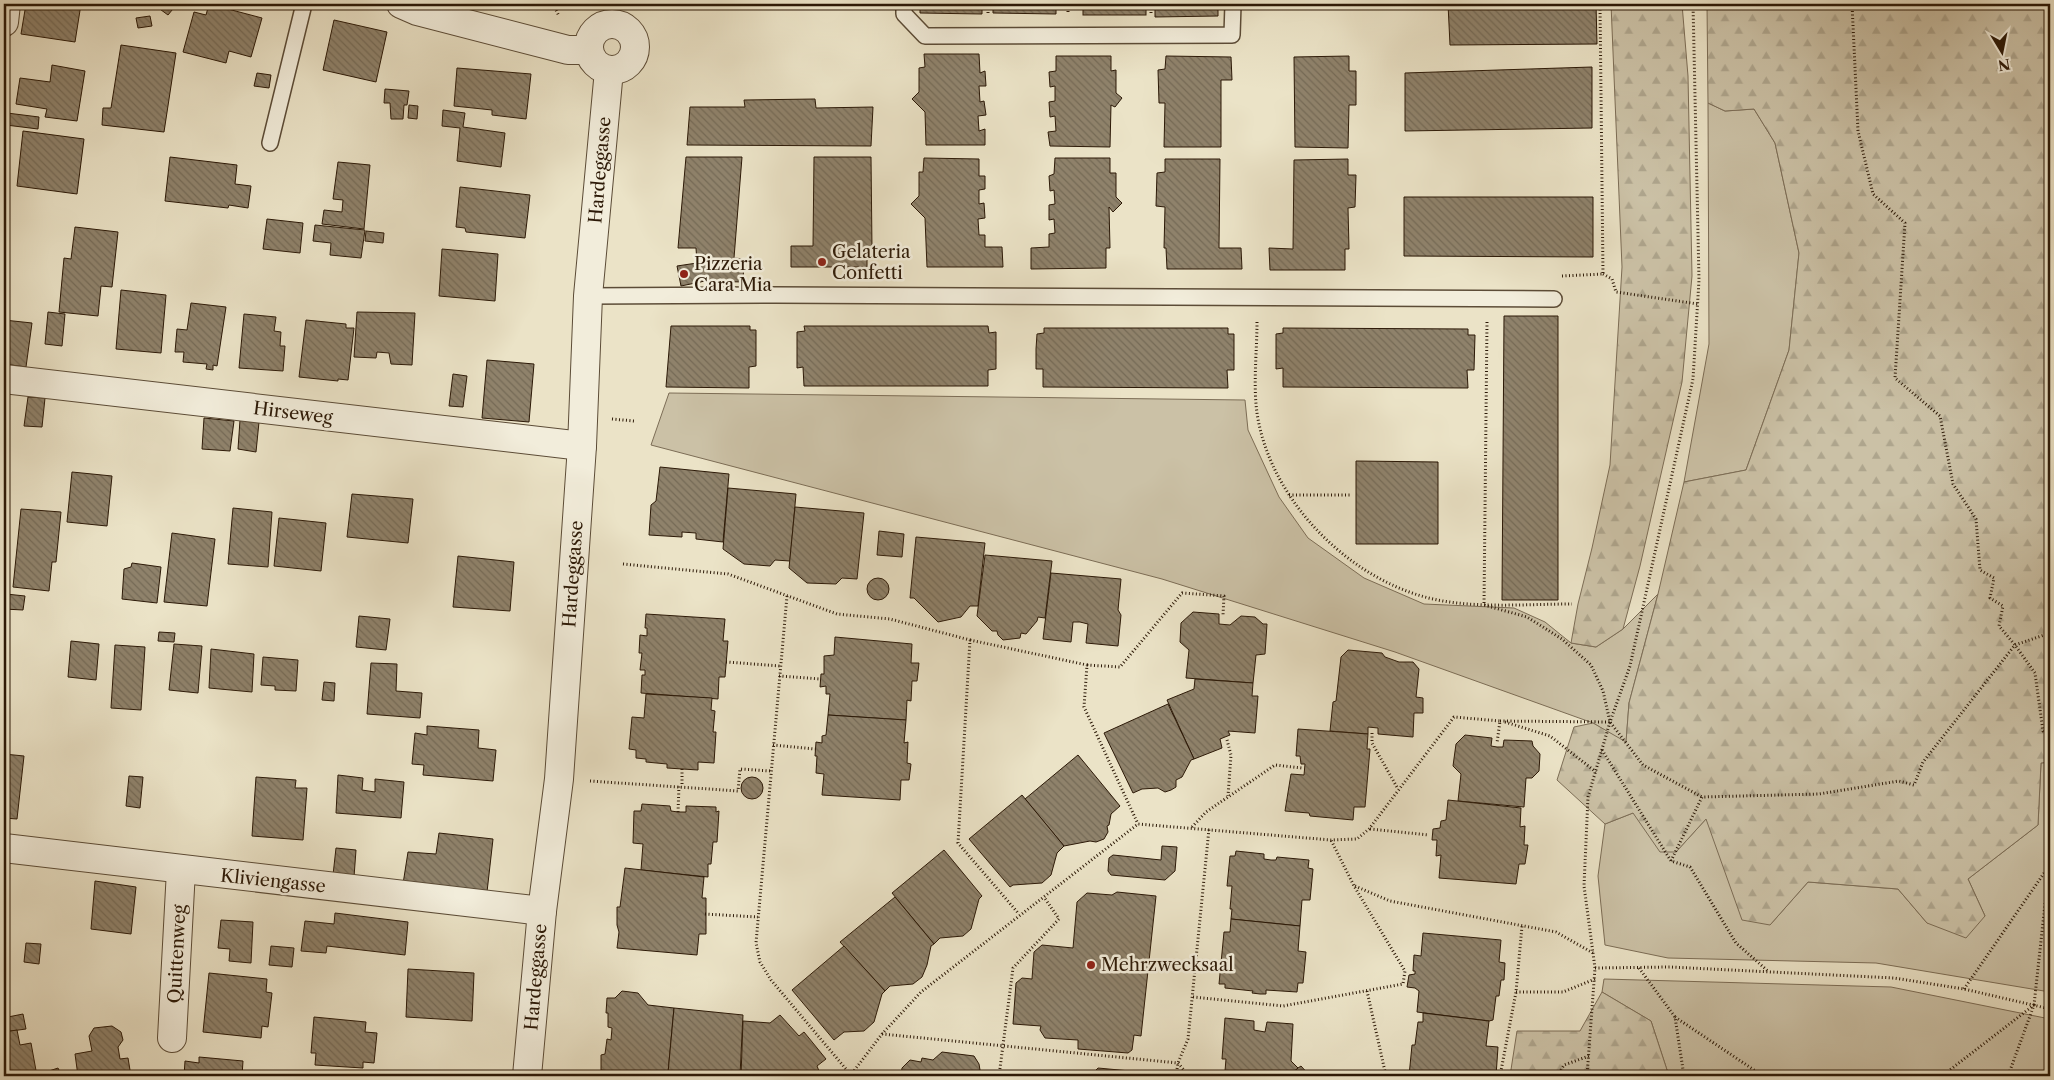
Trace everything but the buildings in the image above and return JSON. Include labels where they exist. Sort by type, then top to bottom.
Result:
[{"type":"street","points":[[4,22],[6,4]]},
{"type":"street","points":[[401,4],[417,12],[568,50],[588,50]]},
{"type":"street","points":[[614,14],[629,31],[635,46],[634,54],[625,67],[617,70],[602,69],[595,64],[588,50],[592,34],[598,28],[606,25],[614,14]]},
{"type":"street","name":"Hardeggasse","points":[[527,1076],[542,911],[559,779],[582,446],[588,296],[609,70]]},
{"type":"street","name":"Hirseweg","points":[[4,379],[582,446]]},
{"type":"street","name":"Kliviengasse","points":[[4,848],[542,911]]},
{"type":"street","name":"Quittenweg","points":[[172,1038],[181,870]]},
{"type":"lane","points":[[270,143],[304,4]]},
{"type":"lane","points":[[904,4],[904,14],[924,36],[1232,35],[1232,4]]},
{"type":"lane","points":[[588,296],[776,294],[1258,299],[1554,299]]},
{"type":"path","points":[[1600,4],[1603,274]]},
{"type":"path","points":[[1587,1076],[1595,979],[1584,886],[1588,797],[1610,722],[1630,666],[1693,379],[1699,270],[1693,4]]},
{"type":"path","points":[[1852,4],[1858,131],[1873,194],[1905,223],[1896,378],[1940,416],[1953,484],[1976,519],[1980,570],[1994,578],[1990,598],[2003,606],[1998,626],[2015,645],[2035,673],[2043,731],[2050,735]]},
{"type":"path","points":[[1554,299],[1554,276],[1603,274],[1612,279],[1616,292],[1698,304]]},
{"type":"path","points":[[1258,299],[1257,413],[1267,450],[1288,495],[1329,543],[1369,574],[1405,590],[1442,601],[1484,604],[1572,604]]},
{"type":"path","points":[[1484,604],[1488,299]]},
{"type":"path","points":[[1288,495],[1350,495]]},
{"type":"path","points":[[623,564],[728,574],[837,614],[890,619],[970,640],[1087,665],[1120,667],[1182,593],[1224,596],[1223,615]]},
{"type":"path","points":[[786,596],[756,943],[760,962],[771,980],[850,1076],[882,1034],[921,992],[1019,914],[1138,824],[1331,840],[1357,839],[1369,829],[1454,717],[1501,721],[1610,722]]},
{"type":"path","points":[[1484,604],[1527,617],[1562,639],[1591,665],[1603,691],[1610,722],[1643,765],[1702,797],[1820,794],[1899,781],[1914,785],[1923,762],[2015,645],[2050,634]]},
{"type":"path","points":[[970,640],[958,843],[1019,914]]},
{"type":"path","points":[[726,662],[780,666]]},
{"type":"path","points":[[1087,665],[1084,707],[1138,824]]},
{"type":"path","points":[[779,676],[820,679]]},
{"type":"path","points":[[1497,743],[1501,721]]},
{"type":"path","points":[[1501,721],[1550,736],[1596,772]]},
{"type":"path","points":[[1372,733],[1372,743],[1398,790]]},
{"type":"path","points":[[1227,740],[1231,755],[1228,797]]},
{"type":"path","points":[[773,745],[816,749]]},
{"type":"path","points":[[1602,750],[1672,861],[1690,866],[1736,943],[1769,972]]},
{"type":"path","points":[[1192,827],[1206,812],[1274,765],[1302,768]]},
{"type":"path","points":[[678,812],[682,769]]},
{"type":"path","points":[[559,779],[738,791],[740,769],[771,771]]},
{"type":"path","points":[[1672,861],[1702,797]]},
{"type":"path","points":[[1176,1076],[1178,1063],[1188,1039],[1209,829]]},
{"type":"path","points":[[1369,829],[1429,835]]},
{"type":"path","points":[[1193,997],[1283,1006],[1403,984],[1405,971],[1354,886],[1331,840]]},
{"type":"path","points":[[2008,1076],[2034,1005],[2050,858]]},
{"type":"path","points":[[1964,989],[2049,866]]},
{"type":"path","points":[[1354,886],[1390,901],[1556,932],[1593,953]]},
{"type":"path","points":[[999,1076],[1013,968],[1060,919],[1044,896]]},
{"type":"path","points":[[705,914],[758,917]]},
{"type":"path","points":[[1500,1076],[1516,992],[1522,926]]},
{"type":"path","points":[[1595,968],[1639,967],[1894,978],[1964,989],[2050,1009]]},
{"type":"path","points":[[1639,967],[1675,1017],[1763,1076]]},
{"type":"path","points":[[1516,992],[1563,992],[1595,979]]},
{"type":"path","points":[[1367,991],[1386,1076]]},
{"type":"path","points":[[1942,1076],[2034,1005]]},
{"type":"path","points":[[1675,1017],[1684,1076]]},
{"type":"path","points":[[882,1034],[1178,1063],[1189,1076]]},
{"type":"path","points":[[1558,1076],[1564,1065],[1589,1056]]},
{"type":"green space","points":[[1611,4],[1682,4],[1688,76],[1692,276],[1682,382],[1640,566],[1623,629],[1596,647],[1571,643],[1578,604],[1610,465],[1622,267]]},
{"type":"green space","points":[[1707,4],[2050,4],[2050,762],[2041,763],[2038,825],[1968,879],[1985,916],[1966,938],[1927,923],[1898,889],[1808,882],[1770,925],[1742,920],[1706,819],[1676,852],[1660,852],[1633,813],[1605,824],[1557,780],[1574,727],[1593,723],[1626,742],[1629,703],[1658,594],[1684,482],[1746,470],[1789,350],[1799,253],[1775,143],[1754,109],[1725,111],[1708,103]]},
{"type":"green space","points":[[1708,103],[1725,111],[1754,109],[1775,143],[1799,253],[1789,350],[1746,470],[1684,482],[1709,344]]},
{"type":"green space","points":[[669,393],[1245,400],[1248,430],[1279,497],[1308,538],[1364,578],[1424,604],[1514,608],[1545,622],[1571,643],[1596,647],[1623,629],[1658,594],[1629,703],[1626,743],[1593,723],[1395,652],[1162,579],[651,445]]},
{"type":"green space","points":[[2050,762],[2050,992],[1876,963],[1668,958],[1605,945],[1598,876],[1605,824],[1633,813],[1676,852],[1706,819],[1770,925],[1808,882],[1898,889],[1927,923],[1985,916],[1968,879],[2038,825],[2041,763]]},
{"type":"green space","points":[[1604,979],[1891,987],[2050,1019],[2050,1076],[1669,1076],[1651,1021],[1602,992]]},
{"type":"green space","points":[[1602,992],[1651,1021],[1669,1076],[1510,1076],[1517,1031],[1580,1031]]},
{"type":"place","name":"Gelateria Confetti","points":[[822,262]]},
{"type":"place","name":"Pizzeria Cara Mia","points":[[684,274]]},
{"type":"place","name":"Mehrzwecksaal","points":[[1091,965]]}]
